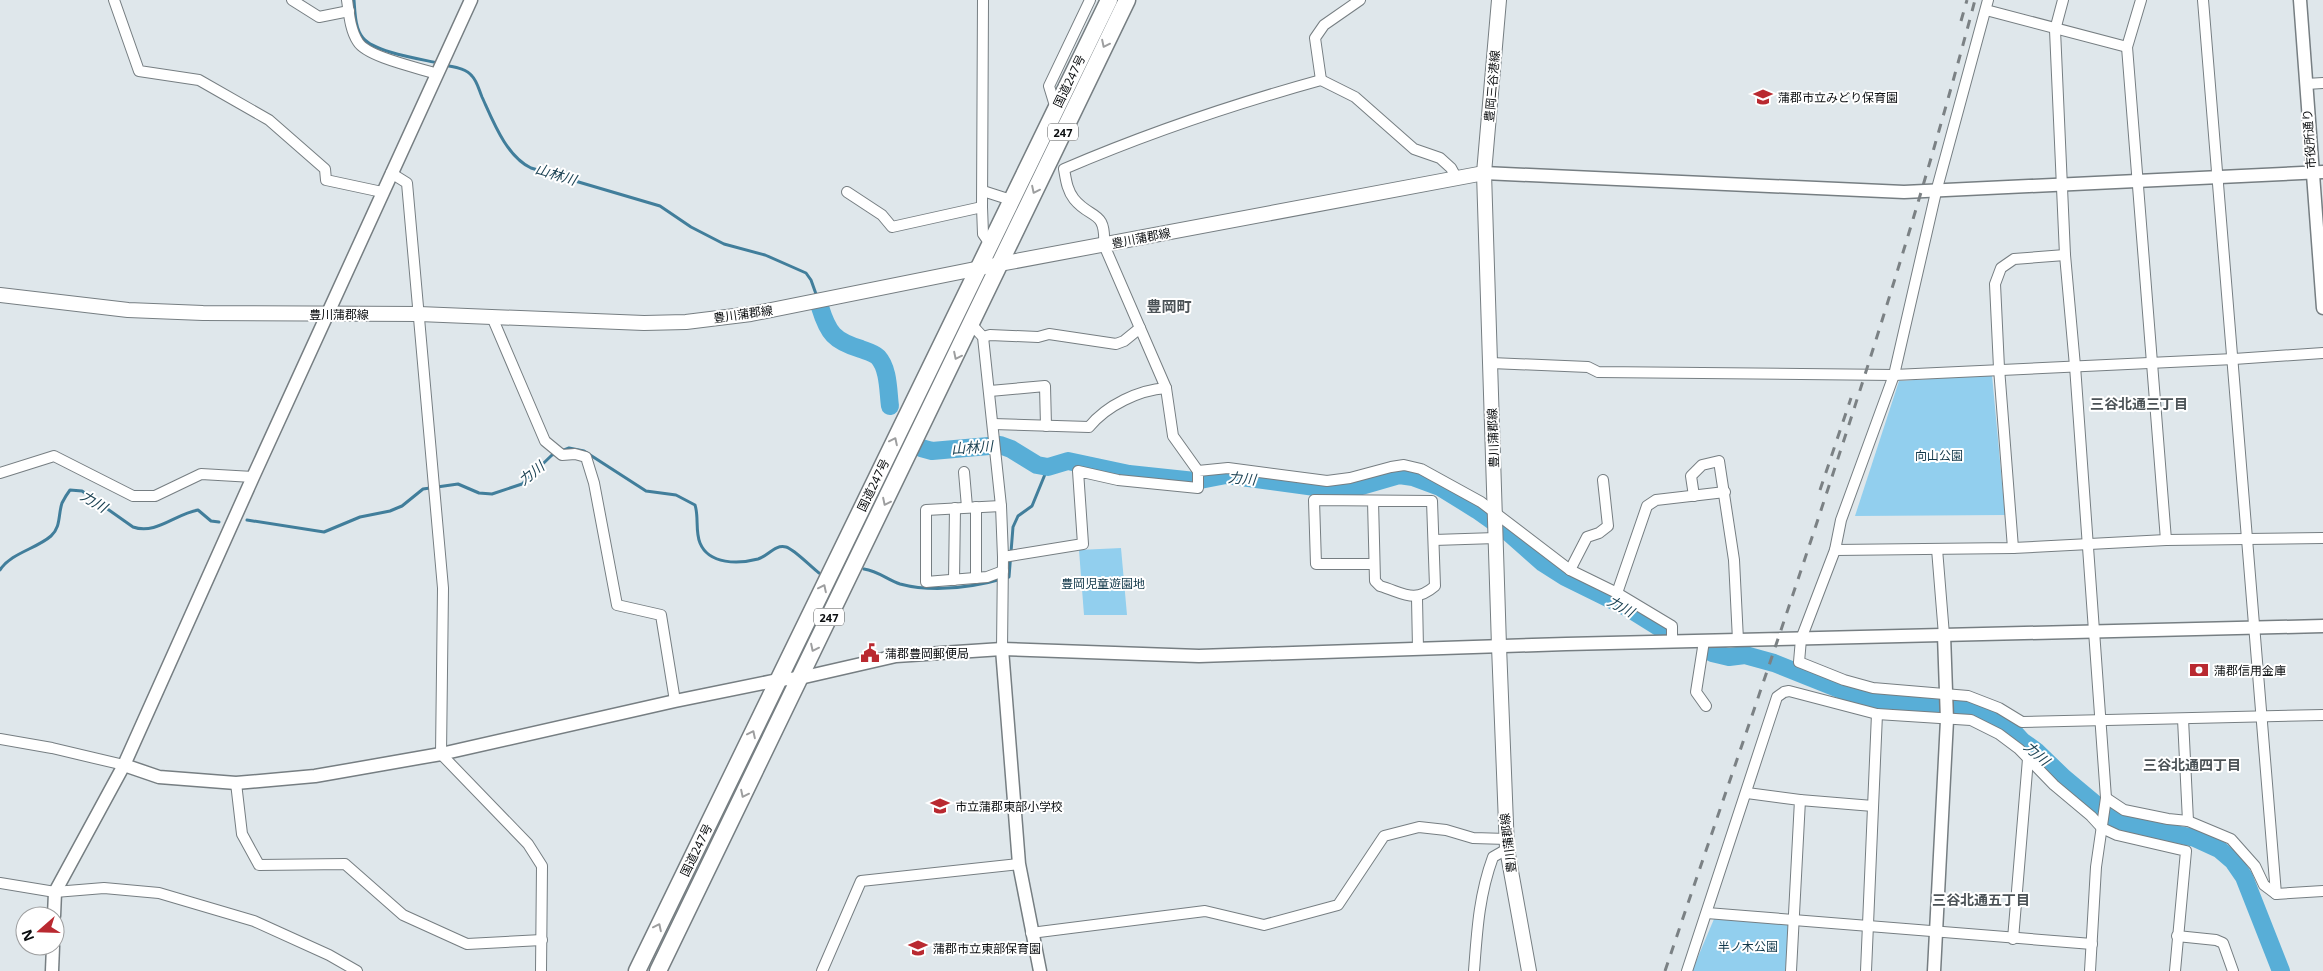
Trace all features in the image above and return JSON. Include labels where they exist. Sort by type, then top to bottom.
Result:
[{"type":"highway","name":"国道247号","points":[[637,971],[1109,0]]},
{"type":"highway","name":"国道247号","points":[[658,971],[800,678],[977,331],[1000,264],[1127,0]]},
{"type":"main road","name":"豊岡三谷港線","points":[[1484,173],[1499,0]]},
{"type":"main road","name":"豊川蒲郡線","points":[[0,295],[128,310],[328,315],[419,314],[644,323],[686,322],[751,314],[1000,264],[1484,173],[1507,844],[1529,971]]},
{"type":"street","points":[[114,0],[139,71],[199,80],[269,120],[325,169],[326,180],[382,192]]},
{"type":"street","points":[[292,0],[319,17],[349,11]]},
{"type":"street","points":[[347,0],[358,43],[370,52],[438,72]]},
{"type":"street","points":[[54,906],[55,892],[124,765],[382,192],[471,0]]},
{"type":"street","points":[[983,0],[982,207],[983,234],[990,244]]},
{"type":"street","points":[[1056,109],[1049,86],[1090,0]]},
{"type":"street","points":[[1322,80],[1315,38],[1324,25],[1360,0]]},
{"type":"street","points":[[2062,0],[2055,30],[2061,185],[2102,720],[2106,800],[2096,868],[2090,971]]},
{"type":"street","points":[[2141,0],[2127,47],[2166,540]]},
{"type":"street","points":[[2203,0],[2216,177],[2234,359],[2276,894]]},
{"type":"street","name":"市役所通り","points":[[2300,0],[2306,84],[2317,172],[2323,308]]},
{"type":"street","points":[[2127,47],[2055,30],[1987,5],[1936,192],[1894,374],[1841,520],[1835,550],[1801,639],[1799,662],[1844,680],[1873,688],[1947,696],[1968,696],[1984,700],[2022,722],[2262,718],[2323,715]]},
{"type":"street","points":[[1009,556],[1083,544],[1078,472],[1118,480],[1198,488],[1198,477],[1173,436],[1166,388],[1104,245],[1105,228],[1098,218],[1076,201],[1068,189],[1064,169],[1144,136],[1238,104],[1322,80],[1355,98],[1414,149],[1440,158],[1452,168],[1456,177]]},
{"type":"street","points":[[2306,84],[2323,83]]},
{"type":"street","points":[[1484,173],[1936,192],[2317,172]]},
{"type":"street","points":[[391,173],[407,183],[443,588],[441,754],[528,844],[542,866],[541,971]]},
{"type":"street","points":[[983,191],[1011,200]]},
{"type":"street","points":[[847,192],[882,215],[892,227],[982,207]]},
{"type":"street","points":[[2013,548],[1999,368],[1995,284],[2001,268],[2014,259],[2065,255]]},
{"type":"street","points":[[492,317],[545,441],[558,451],[586,457],[594,483],[617,605],[661,615],[676,701]]},
{"type":"street","points":[[1040,971],[1031,933],[1019,864],[1002,650],[1003,577],[1009,556],[1001,506],[990,391],[977,331],[990,335],[1038,337],[1049,334],[1116,344],[1124,341],[1140,328]]},
{"type":"street","points":[[1491,363],[1588,367],[1598,372],[1894,374],[2234,359],[2323,353]]},
{"type":"street","points":[[990,391],[1045,386],[1046,426]]},
{"type":"street","points":[[993,424],[1089,427],[1094,420],[1129,396],[1144,394],[1150,389],[1166,388]]},
{"type":"street","points":[[0,473],[54,456],[133,496],[156,496],[200,474],[253,477]]},
{"type":"street","points":[[1694,496],[1691,476],[1702,465],[1719,460],[1734,560],[1738,640]]},
{"type":"street","points":[[1198,477],[1228,468],[1327,481],[1350,478],[1404,465],[1421,469],[1440,477],[1495,524],[1570,570],[1617,593],[1672,626],[1672,642]]},
{"type":"street","points":[[964,472],[972,507],[976,578]]},
{"type":"street","points":[[1570,570],[1587,537],[1599,533],[1608,526],[1604,480]]},
{"type":"street","points":[[1617,593],[1647,506],[1656,500],[1725,492]]},
{"type":"street","points":[[1373,501],[1375,581],[1380,586],[1418,598],[1424,596],[1435,586],[1432,501],[1314,500],[1316,564],[1374,564]]},
{"type":"street","points":[[1001,506],[926,510],[926,582],[1003,577]]},
{"type":"street","points":[[954,508],[954,580]]},
{"type":"street","points":[[1434,540],[1495,524]]},
{"type":"street","points":[[1835,550],[2013,548],[2166,540],[2323,538]]},
{"type":"street","points":[[1934,971],[1947,720],[1944,635],[1937,549]]},
{"type":"street","points":[[1418,598],[1418,649]]},
{"type":"street","points":[[0,739],[52,748],[124,765],[159,777],[236,783],[316,776],[441,754],[676,701],[778,680],[800,678],[896,656],[1002,650],[1199,656],[1499,646],[2323,626]]},
{"type":"street","points":[[1704,641],[1696,692],[1706,706]]},
{"type":"street","points":[[1687,971],[1708,913],[1777,697],[1780,694],[1793,692],[1877,714],[1947,720],[1971,720],[2000,734],[2019,749],[2116,836],[2186,851],[2175,971]]},
{"type":"street","points":[[1866,971],[1877,714]]},
{"type":"street","points":[[2183,719],[2188,821]]},
{"type":"street","points":[[2013,939],[2028,759]]},
{"type":"street","points":[[236,783],[242,834],[259,865],[345,864],[403,915],[466,944],[542,940]]},
{"type":"street","points":[[1747,793],[1800,800],[1874,806]]},
{"type":"street","points":[[1791,971],[1800,800]]},
{"type":"street","points":[[2106,800],[2124,810],[2168,820],[2188,821],[2231,839],[2255,866],[2264,885],[2276,894],[2323,891]]},
{"type":"street","points":[[1031,933],[1205,911],[1264,925],[1338,905],[1384,836],[1419,827],[1446,830],[1473,838],[1507,844]]},
{"type":"street","points":[[1474,971],[1479,904],[1484,882],[1493,857],[1507,844]]},
{"type":"street","points":[[822,971],[861,882],[1019,864]]},
{"type":"street","points":[[0,882],[55,892],[104,888],[159,893],[254,921],[329,955],[356,971]]},
{"type":"street","points":[[1708,913],[2092,944]]},
{"type":"street","points":[[2177,936],[2216,940],[2223,943],[2232,971]]},
{"type":"street","points":[[52,971],[53,956]]},
{"type":"green space","name":"向山公園","points":[[1992,375],[2005,515],[1855,516],[1899,381]]},
{"type":"green space","name":"豊岡児童遊園地","points":[[1121,548],[1127,615],[1084,615],[1079,550]]},
{"type":"green space","name":"半ノ木公園","points":[[1714,919],[1791,921],[1785,971],[1692,971]]},
{"type":"waterway","name":"山林川","points":[[354,0],[358,30],[369,43],[387,51],[438,63]]},
{"type":"waterway","name":"山林川","points":[[444,65],[463,70],[474,78],[507,147],[531,168],[660,206],[691,227],[724,244],[765,255],[806,273],[811,280],[816,294]]},
{"type":"waterway","name":"山林川","points":[[820,307],[829,330],[833,335],[844,343],[874,354],[882,362],[886,374],[890,406]]},
{"type":"waterway","name":"力川","points":[[921,448],[932,451],[1000,445],[1011,449],[1037,465],[1048,467],[1068,461],[1129,474],[1195,481],[1226,475],[1330,489],[1361,486],[1399,475],[1413,477],[1440,487],[1477,510],[1508,532],[1543,563],[1565,577],[1630,609],[1662,629]]},
{"type":"waterway","name":"力川","points":[[247,520],[324,532],[360,517],[390,511],[402,506],[423,489],[458,484],[479,493],[492,494],[522,484],[552,455],[569,448],[584,451],[646,491],[676,495],[695,505],[700,543],[704,550],[717,559],[734,562],[750,561],[762,558],[778,547],[786,547],[819,573]]},
{"type":"waterway","name":"力川","points":[[864,569],[900,584],[927,588],[969,586],[1009,577],[1013,527],[1018,516],[1032,506],[1048,467]]},
{"type":"waterway","name":"力川","points":[[0,570],[10,559],[51,536],[58,525],[62,503],[70,490],[82,491],[133,527],[141,529],[158,526],[198,510],[211,521],[219,522]]},
{"type":"waterway","name":"力川","points":[[1712,653],[1729,657],[1745,655],[1774,663],[1859,697],[1896,704],[1933,707],[1969,705],[2003,720],[2022,741],[2036,751],[2064,778],[2113,819],[2129,825],[2195,838],[2219,849],[2233,861],[2244,877],[2281,971]]},
{"type":"railway","points":[[1961,21],[1967,0]]},
{"type":"railway","points":[[1665,971],[1788,609],[1867,367],[1941,123],[1975,0]]},
{"type":"railway","points":[[1820,490],[1851,398]]},
{"type":"place","name":"蒲郡市立みどり保育園","points":[[1763,97]]},
{"type":"place","name":"蒲郡豊岡郵便局","points":[[870,653]]},
{"type":"place","name":"蒲郡信用金庫","points":[[2199,670]]},
{"type":"place","name":"市立蒲郡東部小学校","points":[[940,806]]},
{"type":"place","name":"蒲郡市立東部保育園","points":[[918,948]]},
{"type":"district","name":"豊岡町","points":[[1169,306]]},
{"type":"district","name":"三谷北通三丁目","points":[[2139,403]]},
{"type":"district","name":"三谷北通四丁目","points":[[2192,764]]},
{"type":"district","name":"三谷北通五丁目","points":[[1981,899]]}]
